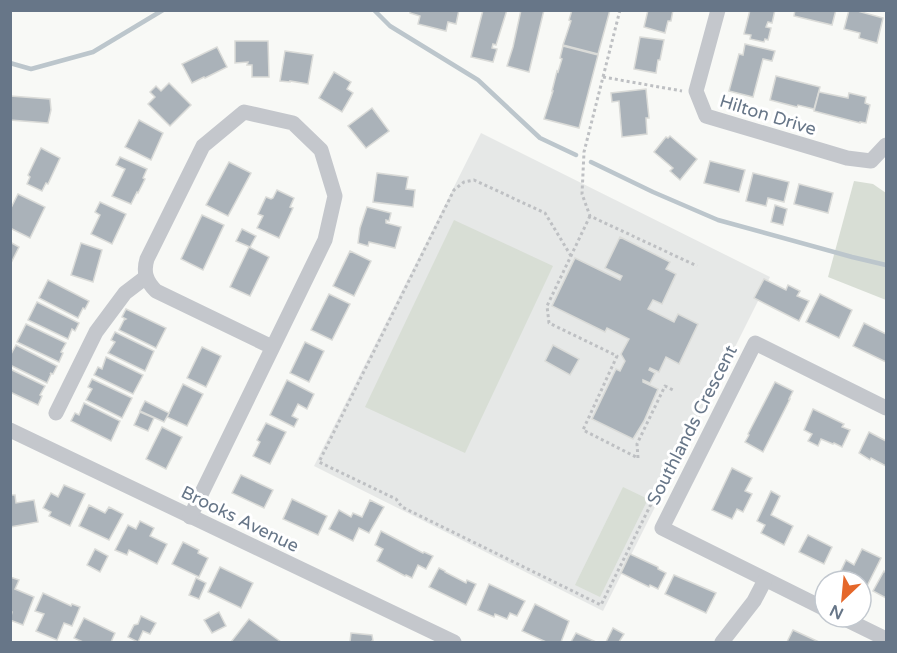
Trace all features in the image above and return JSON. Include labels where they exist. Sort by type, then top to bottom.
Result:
[{"type":"street","name":"Hilton Drive","points":[[718,10],[696,91],[706,116],[847,158],[871,161],[886,145]]},
{"type":"street","points":[[190,517],[325,240],[335,196],[321,150],[293,123],[244,112],[203,146],[144,268],[150,285],[156,291],[272,347]]},
{"type":"street","points":[[56,413],[96,332],[125,293],[146,277]]},
{"type":"street","name":"Southlands Crescent","points":[[765,580],[662,528],[755,343],[886,408]]},
{"type":"street","name":"Brooks Avenue","points":[[10,430],[454,642]]},
{"type":"street","points":[[722,642],[754,601],[765,580],[813,603]]},
{"type":"street","points":[[866,629],[886,639]]},
{"type":"path","points":[[620,10],[584,152],[582,194],[590,216],[697,266]]},
{"type":"path","points":[[603,77],[677,92],[696,91]]},
{"type":"path","points":[[571,256],[545,213],[474,180],[464,182],[454,190],[320,462],[396,499],[402,507],[601,605],[658,490]]},
{"type":"path","points":[[590,216],[547,306],[549,323],[617,356],[583,430],[638,458],[637,444],[665,386],[673,390]]},
{"type":"shaded area","points":[[481,133],[770,277],[603,611],[314,466]]},
{"type":"shaded area","points":[[854,181],[873,184],[886,193],[886,300],[828,277]]},
{"type":"shaded area","points":[[454,220],[553,266],[465,453],[365,407]]},
{"type":"shaded area","points":[[623,487],[648,499],[600,597],[575,585]]},
{"type":"building","points":[[410,10],[459,10],[456,24],[448,22],[446,31],[418,24],[420,16],[410,13]]},
{"type":"building","points":[[483,10],[507,10],[496,45],[493,44],[492,48],[497,49],[493,62],[471,57]]},
{"type":"building","points":[[521,10],[544,10],[529,72],[507,66]]},
{"type":"building","points":[[572,10],[610,10],[598,54],[563,45]]},
{"type":"building","points":[[648,10],[673,10],[665,33],[644,27]]},
{"type":"building","points":[[750,10],[775,10],[772,23],[768,22],[766,27],[771,28],[768,40],[765,39],[764,42],[750,39],[751,35],[744,34]]},
{"type":"building","points":[[795,10],[836,10],[832,25],[794,16]]},
{"type":"building","points":[[849,10],[883,18],[877,43],[859,38],[860,33],[844,29]]},
{"type":"building","points":[[640,37],[664,40],[656,73],[634,69]]},
{"type":"building","points":[[235,41],[268,41],[269,77],[252,77],[252,65],[247,65],[248,62],[235,63]]},
{"type":"building","points":[[745,44],[775,51],[772,61],[763,59],[753,97],[729,91],[739,54],[743,55]]},
{"type":"building","points":[[563,46],[598,55],[579,128],[544,119],[562,59],[560,58]]},
{"type":"building","points":[[217,47],[227,67],[192,83],[182,64]]},
{"type":"building","points":[[285,51],[313,55],[308,84],[280,81]]},
{"type":"building","points":[[334,72],[351,82],[347,89],[353,93],[342,112],[319,98]]},
{"type":"building","points":[[776,76],[820,87],[814,109],[770,100]]},
{"type":"building","points":[[169,83],[191,105],[170,126],[148,104],[155,97],[150,92],[156,86],[161,91]]},
{"type":"building","points":[[646,89],[649,118],[646,118],[647,134],[622,137],[619,101],[612,102],[611,93]]},
{"type":"building","points":[[819,92],[848,98],[849,93],[866,97],[865,103],[870,105],[866,123],[814,111]]},
{"type":"building","points":[[10,96],[50,99],[51,110],[48,123],[10,120]]},
{"type":"building","points":[[372,108],[389,131],[366,148],[348,126]]},
{"type":"building","points":[[139,120],[163,133],[151,160],[125,147]]},
{"type":"building","points":[[670,136],[697,159],[680,180],[670,171],[673,168],[654,152],[666,137]]},
{"type":"building","points":[[41,148],[60,158],[48,184],[46,183],[42,191],[27,184],[30,177],[28,175]]},
{"type":"building","points":[[120,157],[147,169],[143,178],[145,179],[131,204],[112,196],[125,169],[116,165]]},
{"type":"building","points":[[710,161],[745,170],[739,192],[704,183]]},
{"type":"building","points":[[229,162],[251,173],[228,216],[206,205]]},
{"type":"building","points":[[377,173],[408,177],[406,189],[415,190],[413,207],[373,202]]},
{"type":"building","points":[[753,173],[789,182],[784,202],[768,198],[766,206],[746,201]]},
{"type":"building","points":[[799,184],[833,193],[828,213],[794,204]]},
{"type":"building","points":[[277,190],[294,198],[290,207],[293,208],[279,238],[257,228],[263,216],[258,214],[266,197],[273,198]]},
{"type":"building","points":[[18,194],[45,207],[30,238],[10,228],[10,210]]},
{"type":"building","points":[[100,202],[126,214],[112,244],[91,234],[100,215],[95,212]]},
{"type":"building","points":[[775,205],[787,209],[783,225],[771,222]]},
{"type":"building","points":[[367,207],[391,213],[386,223],[401,227],[395,248],[369,242],[368,246],[358,243]]},
{"type":"building","points":[[202,215],[224,225],[203,270],[181,259]]},
{"type":"building","points":[[242,229],[256,236],[250,247],[236,241]]},
{"type":"building","points":[[620,237],[670,262],[666,269],[676,274],[662,304],[653,300],[648,309],[674,322],[678,314],[698,324],[679,364],[666,357],[659,372],[650,368],[649,370],[655,373],[650,383],[643,380],[658,389],[633,439],[592,419],[616,369],[620,371],[625,361],[621,354],[629,339],[607,328],[605,332],[552,306],[575,258],[620,280],[622,276],[605,268]]},
{"type":"building","points":[[10,242],[19,247],[10,265]]},
{"type":"building","points":[[81,243],[102,250],[93,282],[71,275]]},
{"type":"building","points":[[249,247],[269,257],[250,296],[230,287]]},
{"type":"building","points":[[350,251],[371,261],[354,296],[333,286]]},
{"type":"building","points":[[764,279],[786,290],[788,285],[800,291],[797,296],[809,301],[799,321],[754,298]]},
{"type":"building","points":[[48,280],[89,301],[78,318],[39,298]]},
{"type":"building","points":[[329,294],[350,304],[332,340],[311,330]]},
{"type":"building","points":[[820,294],[852,310],[839,338],[806,322]]},
{"type":"building","points":[[37,302],[79,323],[75,331],[72,329],[68,339],[28,320]]},
{"type":"building","points":[[126,309],[166,328],[156,348],[119,330],[126,319],[122,317]]},
{"type":"building","points":[[864,323],[886,334],[886,362],[853,346]]},
{"type":"building","points":[[26,324],[66,343],[59,362],[17,342]]},
{"type":"building","points":[[115,332],[154,351],[145,371],[108,353],[115,342],[111,340]]},
{"type":"building","points":[[305,342],[324,351],[309,382],[290,373]]},
{"type":"building","points":[[16,345],[57,366],[53,374],[50,373],[47,383],[10,365],[10,356]]},
{"type":"building","points":[[553,345],[579,359],[570,375],[545,361]]},
{"type":"building","points":[[202,347],[221,356],[206,387],[187,378]]},
{"type":"building","points":[[106,357],[143,375],[133,394],[94,375],[98,367],[102,369]]},
{"type":"building","points":[[10,369],[45,386],[38,405],[10,392]]},
{"type":"building","points":[[92,379],[132,398],[122,418],[86,400],[92,389],[88,387]]},
{"type":"building","points":[[287,380],[314,394],[307,409],[298,404],[292,416],[298,419],[294,427],[270,415]]},
{"type":"building","points":[[775,382],[793,391],[763,452],[745,442]]},
{"type":"building","points":[[183,384],[203,394],[187,426],[167,417]]},
{"type":"building","points":[[145,401],[169,413],[164,422],[140,411]]},
{"type":"building","points":[[84,403],[120,421],[111,441],[71,421],[75,413],[79,415]]},
{"type":"building","points":[[813,409],[844,424],[842,427],[850,430],[842,447],[821,439],[818,446],[808,441],[812,434],[804,430]]},
{"type":"building","points":[[140,412],[154,418],[148,431],[134,425]]},
{"type":"building","points":[[266,423],[286,432],[270,464],[253,456],[260,442],[257,440]]},
{"type":"building","points":[[162,427],[182,437],[166,469],[146,459]]},
{"type":"building","points":[[869,432],[886,441],[886,466],[859,453]]},
{"type":"building","points":[[732,468],[752,478],[745,491],[752,494],[743,512],[737,509],[732,519],[712,510]]},
{"type":"building","points":[[241,475],[273,490],[264,508],[232,493]]},
{"type":"building","points":[[64,485],[85,494],[70,526],[49,516],[51,512],[43,508],[51,493],[58,497]]},
{"type":"building","points":[[771,491],[780,496],[771,515],[793,526],[784,545],[761,533],[765,525],[757,521]]},
{"type":"building","points":[[10,495],[15,495],[16,503],[34,500],[38,522],[10,527]]},
{"type":"building","points":[[292,499],[327,516],[318,535],[283,519]]},
{"type":"building","points":[[370,500],[384,507],[369,533],[359,528],[353,541],[329,529],[339,510],[351,517],[353,513],[362,517]]},
{"type":"building","points":[[89,505],[105,513],[109,507],[123,514],[109,540],[79,526]]},
{"type":"building","points":[[140,521],[154,528],[150,536],[167,544],[157,564],[129,550],[127,555],[115,550],[128,525],[136,529]]},
{"type":"building","points":[[381,531],[433,556],[426,569],[418,565],[412,578],[377,561],[383,549],[375,545]]},
{"type":"building","points":[[808,535],[832,547],[824,564],[799,552]]},
{"type":"building","points":[[183,542],[199,550],[198,553],[208,558],[199,577],[172,564]]},
{"type":"building","points":[[95,549],[108,556],[100,572],[87,565]]},
{"type":"building","points":[[862,549],[881,558],[873,574],[873,569],[842,569],[846,560],[854,565]]},
{"type":"building","points":[[630,554],[666,573],[658,589],[621,573]]},
{"type":"building","points":[[220,567],[253,583],[241,608],[208,592]]},
{"type":"building","points":[[439,568],[466,583],[467,580],[476,584],[466,605],[429,587]]},
{"type":"building","points":[[884,571],[886,573],[886,598],[873,591]]},
{"type":"building","points":[[674,575],[716,593],[706,613],[665,594]]},
{"type":"building","points":[[10,577],[19,580],[15,589],[34,597],[23,625],[10,620],[12,612],[10,611]]},
{"type":"building","points":[[196,578],[206,583],[199,599],[189,595]]},
{"type":"building","points":[[489,584],[525,601],[517,616],[510,613],[507,619],[495,614],[494,617],[478,610]]},
{"type":"building","points":[[43,593],[71,606],[72,604],[80,607],[72,626],[64,623],[57,640],[36,631],[44,614],[35,611]]},
{"type":"building","points":[[535,604],[569,621],[561,642],[546,642],[522,631]]},
{"type":"building","points":[[219,612],[226,626],[212,633],[204,620]]},
{"type":"building","points":[[141,616],[156,623],[150,634],[143,631],[138,642],[128,637]]},
{"type":"building","points":[[84,618],[115,633],[111,642],[83,642],[74,638]]},
{"type":"building","points":[[249,619],[281,642],[231,642]]},
{"type":"building","points":[[613,628],[624,634],[619,642],[606,642]]},
{"type":"building","points":[[793,630],[819,642],[787,642]]},
{"type":"building","points":[[351,633],[372,635],[373,641],[350,642]]},
{"type":"building","points":[[576,633],[596,642],[571,642]]},
{"type":"waterway","points":[[10,63],[31,69],[93,52],[163,10]]},
{"type":"waterway","points":[[374,10],[390,26],[478,80],[540,138],[576,155]]},
{"type":"waterway","points":[[591,162],[718,220],[886,265]]}]
